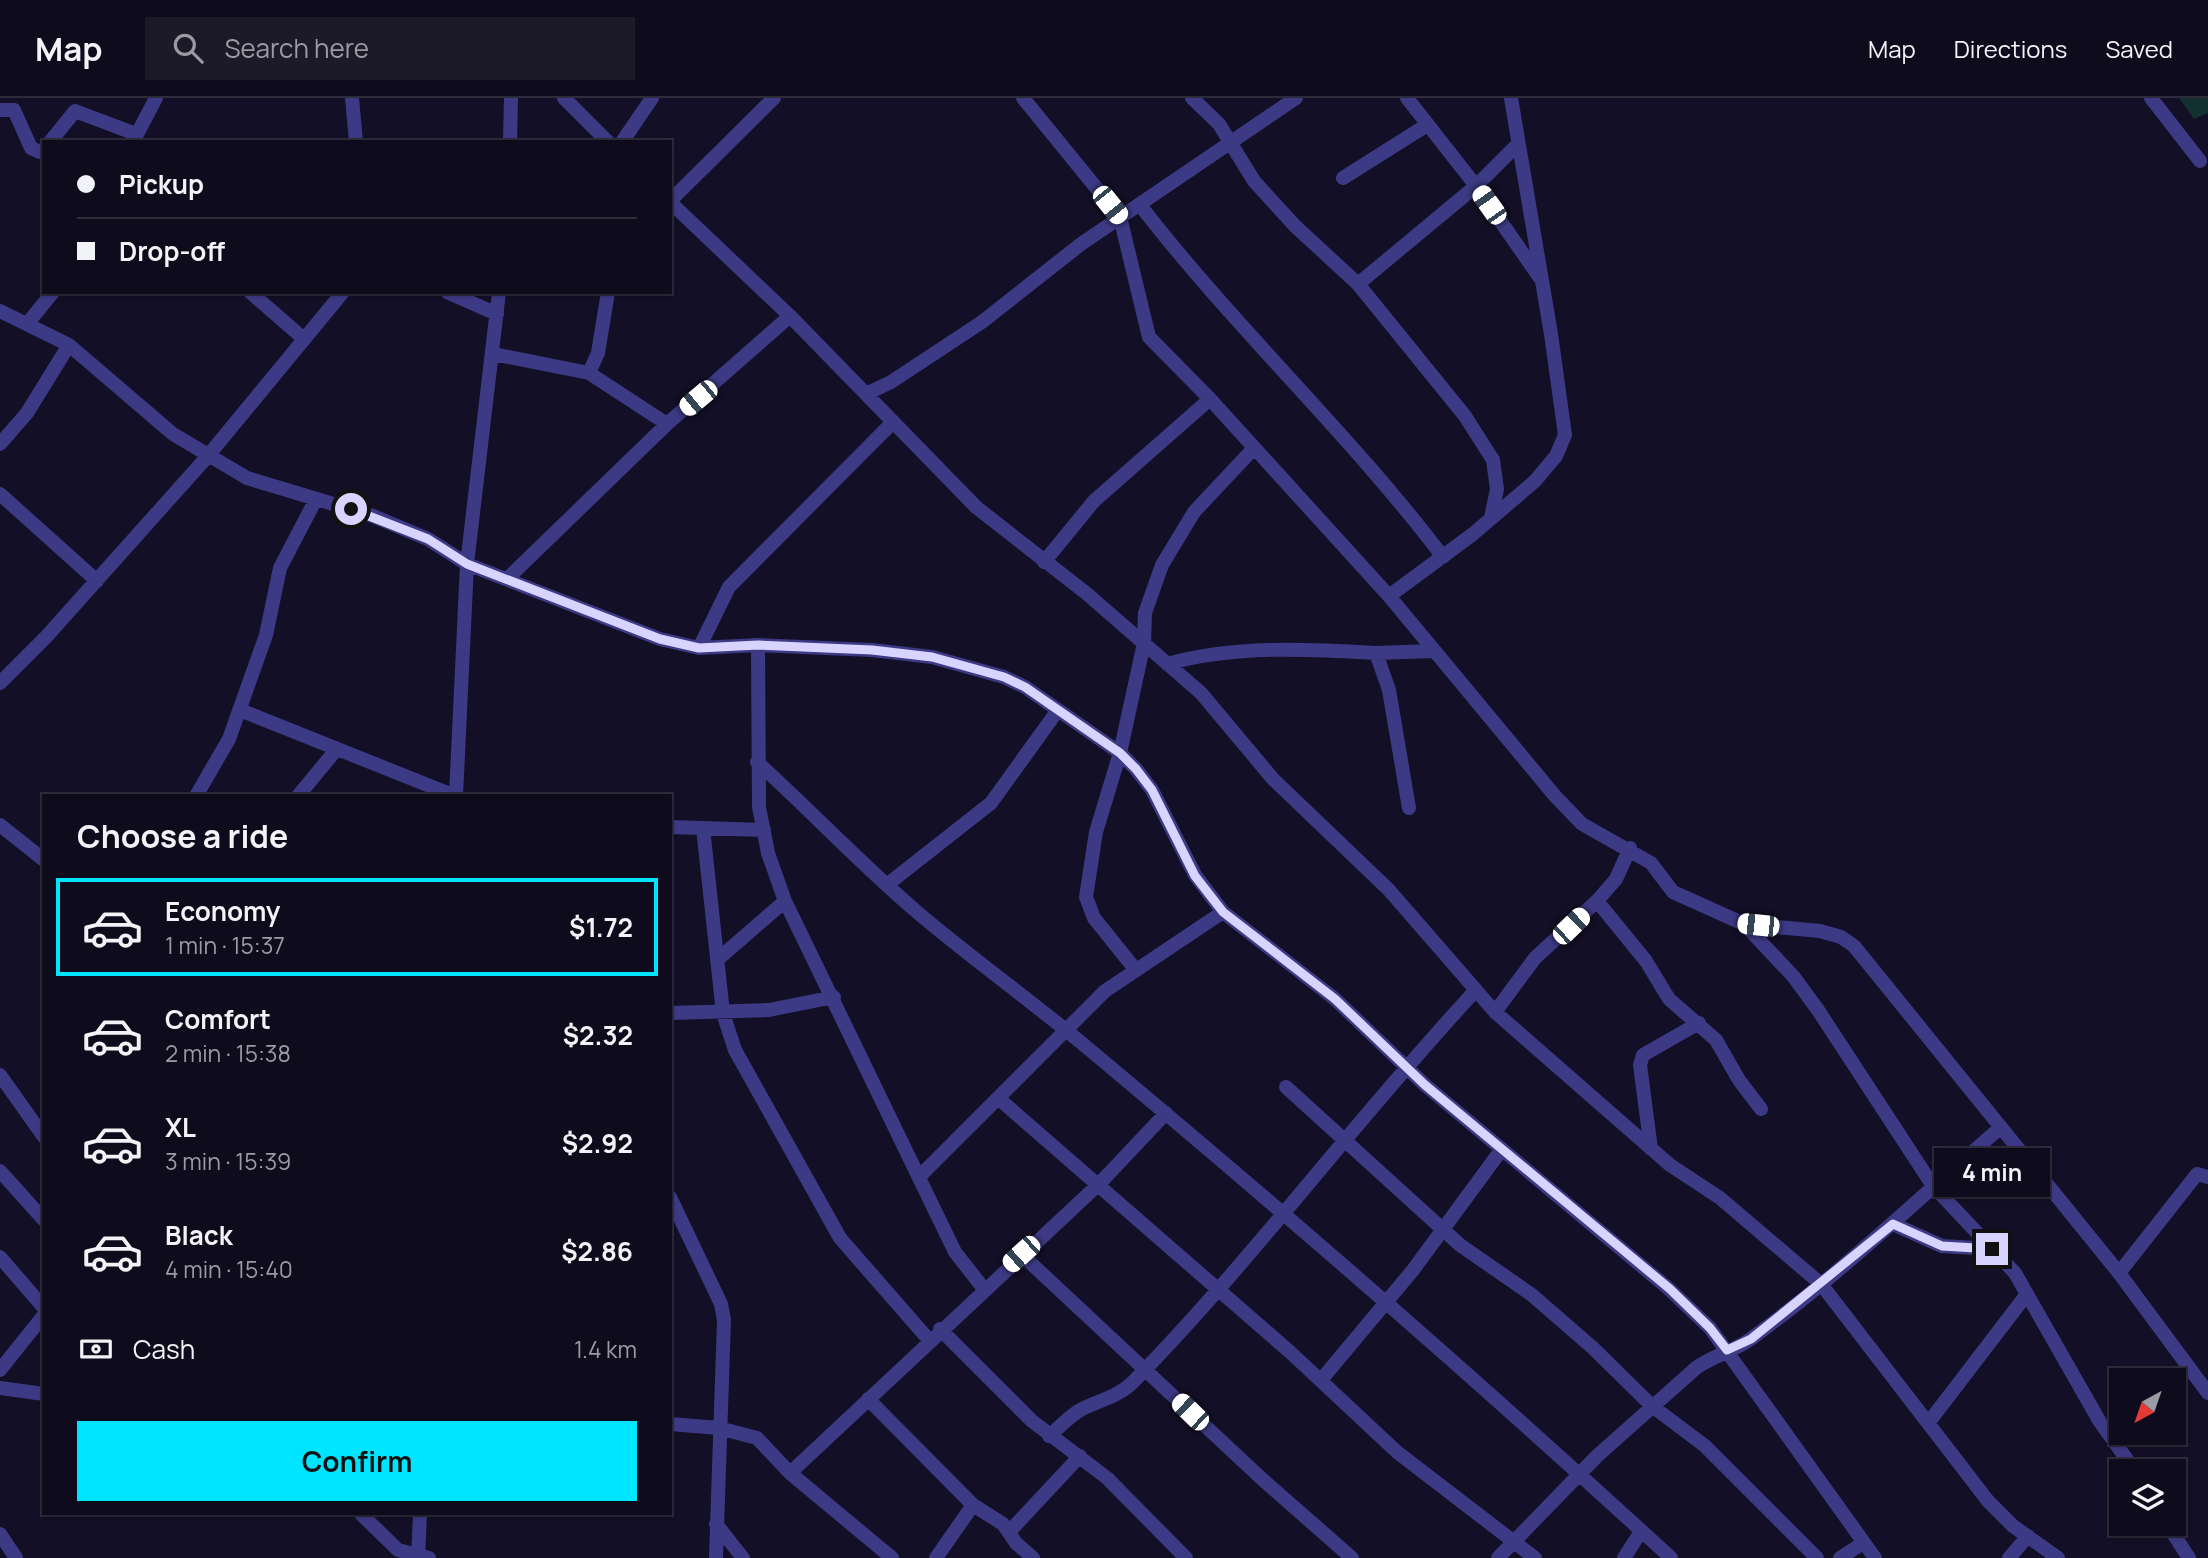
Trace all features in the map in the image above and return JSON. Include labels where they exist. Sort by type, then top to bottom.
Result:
[{"type":"street","points":[[52,140],[75,111],[135,138],[156,98]]},
{"type":"street","points":[[352,98],[356,140]]},
{"type":"street","points":[[510,140],[511,98]]},
{"type":"street","points":[[564,98],[606,140]]},
{"type":"street","points":[[623,140],[652,98]]},
{"type":"street","points":[[672,200],[774,98]]},
{"type":"street","points":[[1023,98],[1120,217],[1149,337],[1210,399],[1389,596],[1490,721],[1582,824],[1630,848],[1651,863],[1673,892],[1744,924],[1820,931],[1841,937],[1854,946],[2119,1273],[2208,1393]]},
{"type":"street","points":[[1192,98],[1219,124],[1254,181],[1295,226],[1358,284],[1465,416],[1493,460],[1497,489],[1491,519]]},
{"type":"street","points":[[866,394],[891,382],[982,323],[1120,217],[1296,98]]},
{"type":"street","points":[[1407,98],[1476,186],[1543,282]]},
{"type":"street","points":[[1389,596],[1443,557],[1535,481],[1556,456],[1564,435],[1543,282],[1511,98]]},
{"type":"street","points":[[2151,98],[2200,161]]},
{"type":"street","points":[[0,110],[14,110],[32,148],[42,151]]},
{"type":"street","points":[[1343,178],[1427,125]]},
{"type":"street","points":[[1358,284],[1476,186],[1518,144]]},
{"type":"street","points":[[672,204],[790,316],[976,507],[1086,593],[1201,693],[1284,790],[1389,890],[1495,1012],[1688,1180],[1720,1198],[1821,1284],[1929,1422],[1954,1461],[1988,1501],[2058,1558]]},
{"type":"street","points":[[1140,205],[1246,334],[1329,419],[1443,557]]},
{"type":"street","points":[[27,324],[51,294]]},
{"type":"street","points":[[252,294],[304,340]]},
{"type":"street","points":[[0,683],[97,581],[207,457],[341,294]]},
{"type":"street","points":[[452,294],[497,314]]},
{"type":"street","points":[[456,794],[467,564],[499,294]]},
{"type":"street","points":[[589,373],[598,353],[608,294]]},
{"type":"street","points":[[0,310],[69,345],[93,363],[152,418],[207,457],[247,478],[373,516],[428,539],[467,564],[660,639],[699,648],[758,645],[872,650],[932,657],[1004,677],[1058,710],[1120,753],[1152,790],[1195,876],[1223,912],[1335,999],[1406,1068],[1670,1289],[1710,1328],[1875,1558]]},
{"type":"street","points":[[507,579],[667,424],[790,316]]},
{"type":"street","points":[[0,444],[27,413],[69,345]]},
{"type":"street","points":[[493,354],[589,373],[667,424]]},
{"type":"street","points":[[1044,562],[1094,501],[1210,399]]},
{"type":"street","points":[[699,648],[729,587],[893,422]]},
{"type":"street","points":[[1135,969],[1094,918],[1086,897],[1096,832],[1120,753],[1144,643],[1145,613],[1162,565],[1194,512],[1254,448]]},
{"type":"street","points":[[0,494],[97,581]]},
{"type":"street","points":[[198,794],[208,780],[240,710],[266,635],[280,568],[316,499]]},
{"type":"street","points":[[758,645],[757,762],[764,830],[785,901],[956,1252],[984,1289]]},
{"type":"street","points":[[1167,664],[1195,656],[1223,653],[1292,650],[1376,653],[1433,651]]},
{"type":"street","points":[[1376,653],[1389,690],[1409,808]]},
{"type":"street","points":[[240,710],[451,794]]},
{"type":"street","points":[[888,884],[991,803],[1058,710]]},
{"type":"street","points":[[300,794],[336,750]]},
{"type":"street","points":[[757,762],[916,911],[1066,1030],[1385,1301],[1580,1474],[1640,1533],[1671,1558]]},
{"type":"street","points":[[0,825],[42,858]]},
{"type":"street","points":[[672,827],[764,830]]},
{"type":"street","points":[[703,828],[723,1013],[735,1050],[840,1238],[929,1340]]},
{"type":"street","points":[[1495,1012],[1535,958],[1597,901],[1616,879],[1630,848]]},
{"type":"street","points":[[717,960],[785,901]]},
{"type":"street","points":[[1597,901],[1659,979],[1669,999],[1716,1040],[1739,1080],[1761,1109]]},
{"type":"street","points":[[920,1176],[1105,991],[1223,912]]},
{"type":"street","points":[[1744,924],[1793,976],[1818,1010],[1933,1186],[2015,1273],[2100,1422],[2127,1459]]},
{"type":"street","points":[[1049,1436],[1082,1409],[1112,1398],[1145,1369],[1283,1216],[1343,1139],[1475,992]]},
{"type":"street","points":[[672,1013],[769,1010],[834,997]]},
{"type":"street","points":[[1651,1149],[1640,1065],[1643,1055],[1699,1023]]},
{"type":"street","points":[[0,1075],[42,1134]]},
{"type":"street","points":[[1286,1087],[1442,1228],[1532,1295],[1593,1348],[1652,1406],[1705,1446],[1817,1558]]},
{"type":"street","points":[[998,1098],[1321,1380],[1397,1452],[1535,1558]]},
{"type":"street","points":[[790,1474],[940,1329],[1098,1184],[1166,1114]]},
{"type":"street","points":[[1498,1558],[1580,1474],[1696,1368],[1751,1339],[1821,1284],[2000,1128]]},
{"type":"street","points":[[1321,1380],[1413,1270],[1502,1149]]},
{"type":"street","points":[[0,1171],[42,1218]]},
{"type":"street","points":[[2119,1273],[2197,1174],[2208,1177]]},
{"type":"street","points":[[672,1201],[722,1304],[724,1320],[716,1558]]},
{"type":"street","points":[[1893,1224],[1942,1246],[1992,1249]]},
{"type":"street","points":[[1021,1254],[1352,1558]]},
{"type":"street","points":[[0,1257],[42,1306]]},
{"type":"street","points":[[1929,1422],[2027,1294]]},
{"type":"street","points":[[0,1370],[42,1318]]},
{"type":"street","points":[[940,1329],[1049,1436],[1107,1478],[1170,1553],[1186,1558]]},
{"type":"street","points":[[0,1388],[42,1394]]},
{"type":"street","points":[[867,1399],[973,1505],[1009,1532],[1032,1558]]},
{"type":"street","points":[[672,1424],[719,1428],[757,1438],[790,1474],[892,1558]]},
{"type":"street","points":[[1009,1532],[1080,1456]]},
{"type":"street","points":[[936,1558],[973,1505]]},
{"type":"street","points":[[363,1515],[398,1550],[418,1558],[429,1558]]},
{"type":"street","points":[[418,1558],[420,1515]]},
{"type":"street","points":[[716,1524],[743,1558]]},
{"type":"street","points":[[1624,1558],[1640,1533]]},
{"type":"street","points":[[0,1534],[16,1558]]},
{"type":"street","points":[[2009,1558],[2028,1536]]},
{"type":"street","points":[[2175,1536],[2189,1558]]},
{"type":"street","points":[[1840,1558],[1863,1543]]},
{"type":"green space","points":[[2179,98],[2208,98],[2208,113],[2194,119]]},
{"type":"route","points":[[351,509],[428,539],[467,564],[660,639],[699,648],[758,645],[872,650],[932,657],[981,669],[1025,687],[1120,753],[1136,769],[1152,790],[1195,876],[1223,912],[1335,999],[1425,1085],[1670,1289],[1710,1328],[1727,1350],[1751,1339],[1893,1224],[1942,1246],[1992,1249]]}]
